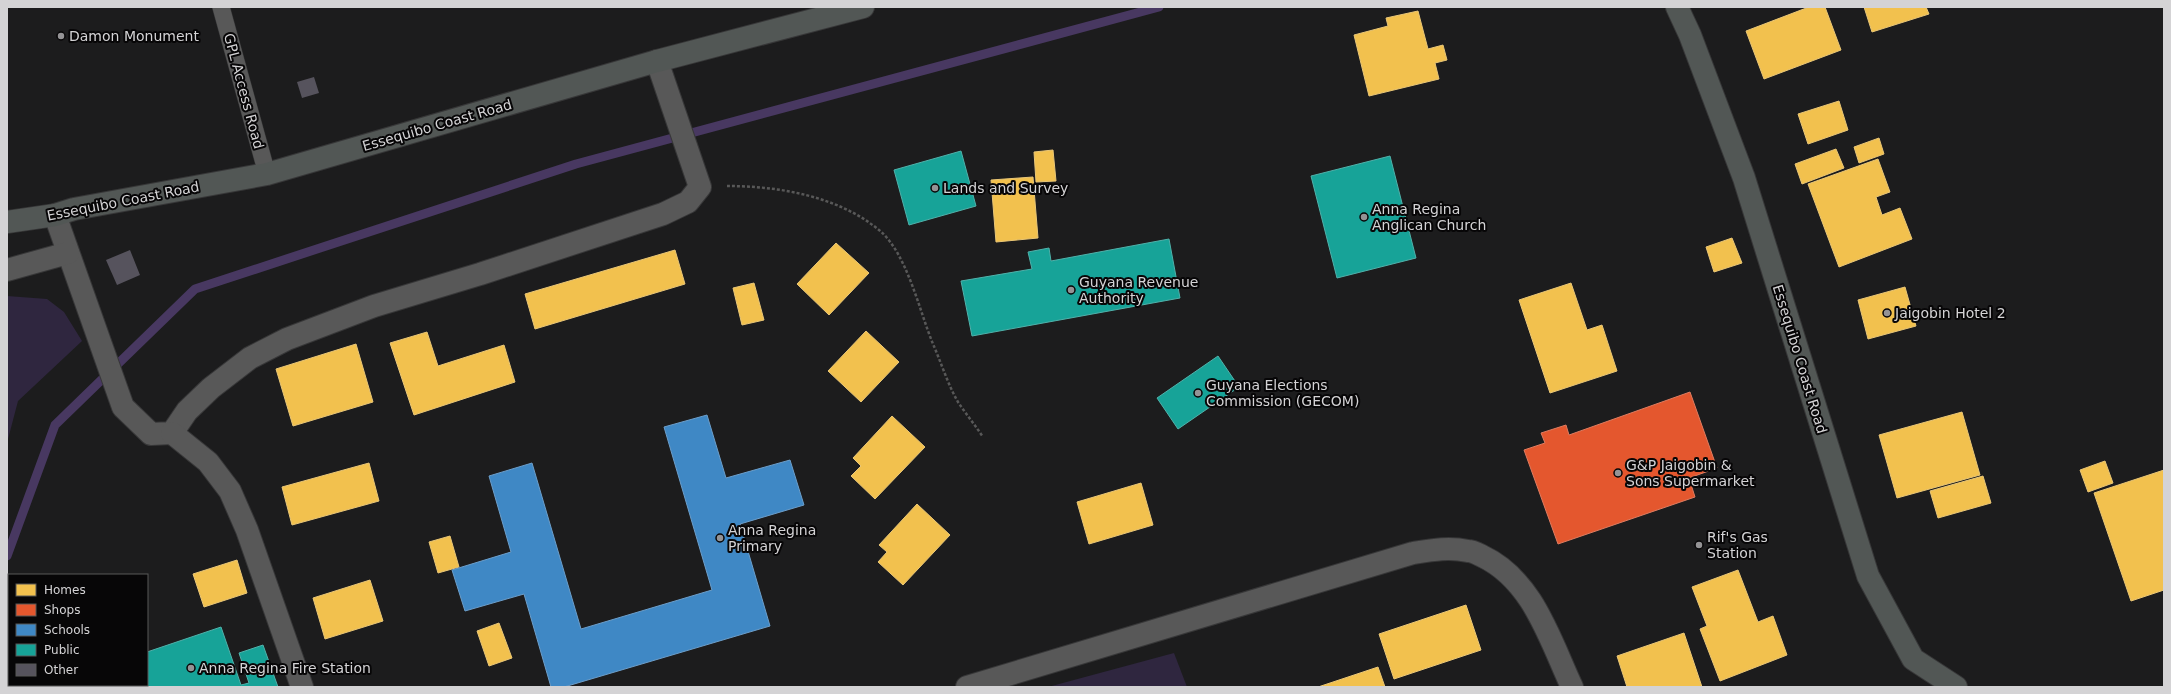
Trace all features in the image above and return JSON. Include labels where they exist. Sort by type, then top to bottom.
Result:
[{"type":"main road","name":"Essequibo Coast Road","points":[[7,222],[55,215],[74,209],[267,174],[657,61],[863,7]]},
{"type":"main road","name":"Essequibo Coast Road","points":[[1676,7],[1690,35],[1744,178],[1868,576],[1914,659],[1956,687]]},
{"type":"street","points":[[172,433],[187,411],[211,388],[250,358],[287,340],[374,306],[480,274],[663,214],[688,202],[700,187],[657,61]]},
{"type":"street","points":[[55,215],[123,407],[151,434],[172,433],[208,462],[230,491],[247,530],[302,687]]},
{"type":"street","points":[[7,270],[68,253]]},
{"type":"street","points":[[966,687],[1413,553],[1442,548],[1470,551],[1494,562],[1517,583],[1538,612],[1572,687]]},
{"type":"lane","name":"GPL Access Road","points":[[221,7],[267,174]]},
{"type":"path","points":[[700,187],[729,186],[795,191],[850,212],[879,230],[897,253],[912,285],[932,342],[958,401],[983,437]]},
{"type":"shaded area","points":[[7,296],[47,299],[64,312],[82,341],[18,401],[7,443]]},
{"type":"shaded area","points":[[1174,653],[1187,687],[1048,687]]},
{"type":"building: Homes","points":[[1809,7],[1825,7],[1841,50],[1764,79],[1746,31]]},
{"type":"building: Homes","points":[[1864,7],[1926,7],[1929,14],[1872,32]]},
{"type":"building: Homes","points":[[1418,11],[1428,49],[1443,45],[1447,60],[1435,63],[1439,79],[1369,96],[1354,35],[1388,26],[1386,18]]},
{"type":"building: Homes","points":[[1839,101],[1848,130],[1808,144],[1798,114]]},
{"type":"building: Homes","points":[[1879,138],[1884,154],[1859,163],[1854,147]]},
{"type":"building: Homes","points":[[1836,149],[1844,168],[1802,184],[1795,164]]},
{"type":"building: Homes","points":[[1053,150],[1056,181],[1036,182],[1034,152]]},
{"type":"building: Homes","points":[[1878,159],[1890,192],[1876,197],[1882,215],[1900,208],[1912,239],[1839,267],[1808,184]]},
{"type":"building: Homes","points":[[1033,177],[1038,238],[996,242],[991,180]]},
{"type":"building: Homes","points":[[1732,238],[1742,263],[1714,272],[1706,247]]},
{"type":"building: Homes","points":[[836,243],[869,273],[829,315],[797,284]]},
{"type":"building: Homes","points":[[675,250],[685,284],[535,329],[525,294]]},
{"type":"building: Homes","points":[[754,283],[764,320],[742,325],[733,288]]},
{"type":"building: Homes","points":[[1571,283],[1587,330],[1602,325],[1617,371],[1550,393],[1519,300]]},
{"type":"building: Homes","name":"Jaigobin Hotel 2","points":[[1905,287],[1916,326],[1868,339],[1858,300]]},
{"type":"building: Homes","points":[[866,331],[899,362],[861,402],[828,371]]},
{"type":"building: Homes","points":[[427,332],[438,366],[504,345],[515,382],[414,415],[390,343]]},
{"type":"building: Homes","points":[[356,344],[373,402],[293,426],[276,369]]},
{"type":"building: Homes","points":[[1962,412],[1980,475],[1897,498],[1879,435]]},
{"type":"building: Homes","points":[[892,416],[925,447],[875,499],[851,476],[861,466],[853,458]]},
{"type":"building: Homes","points":[[2105,461],[2113,483],[2088,492],[2080,470]]},
{"type":"building: Homes","points":[[369,463],[379,501],[292,525],[282,487]]},
{"type":"building: Homes","points":[[2164,470],[2164,590],[2131,601],[2094,493]]},
{"type":"building: Homes","points":[[1983,476],[1991,503],[1938,518],[1930,491]]},
{"type":"building: Homes","points":[[1141,483],[1153,525],[1089,544],[1077,502]]},
{"type":"building: Homes","points":[[917,504],[950,535],[903,585],[878,562],[887,552],[879,545]]},
{"type":"building: Homes","points":[[450,536],[459,567],[438,573],[429,542]]},
{"type":"building: Homes","points":[[237,560],[247,593],[204,607],[193,574]]},
{"type":"building: Homes","points":[[1738,570],[1758,622],[1773,616],[1787,655],[1720,681],[1700,629],[1707,626],[1692,587]]},
{"type":"building: Homes","points":[[370,580],[383,621],[325,639],[313,598]]},
{"type":"building: Homes","points":[[1466,605],[1481,650],[1394,679],[1379,634]]},
{"type":"building: Homes","points":[[499,623],[512,658],[489,666],[477,631]]},
{"type":"building: Homes","points":[[1684,633],[1702,687],[1627,687],[1617,656]]},
{"type":"building: Homes","points":[[1378,667],[1385,687],[1318,687]]},
{"type":"building: Shops","name":"G&P Jaigobin & Sons Supermarket","points":[[1690,392],[1717,468],[1689,478],[1695,497],[1558,544],[1524,450],[1545,443],[1541,433],[1566,425],[1569,435]]},
{"type":"building: Schools","name":"Anna Regina Primary","points":[[707,415],[726,478],[790,460],[804,505],[740,524],[770,626],[564,687],[551,687],[524,594],[465,611],[452,570],[511,552],[489,476],[532,463],[581,629],[712,590],[664,427]]},
{"type":"building: Public","name":"Lands and Survey","points":[[961,151],[976,206],[909,225],[894,170]]},
{"type":"building: Public","name":"Anna Regina Anglican Church","points":[[1390,156],[1416,258],[1337,278],[1311,176]]},
{"type":"building: Public","name":"Guyana Revenue Authority","points":[[1169,239],[1180,298],[972,336],[961,281],[1032,269],[1028,252],[1049,248],[1051,261]]},
{"type":"building: Public","name":"Guyana Elections Commission (GECOM)","points":[[1218,356],[1239,387],[1178,429],[1157,398]]},
{"type":"building: Public","name":"Anna Regina Fire Station","points":[[221,627],[241,685],[249,683],[239,653],[263,645],[278,687],[140,687],[148,686],[148,652]]},
{"type":"building: Other","points":[[314,77],[319,93],[302,98],[297,82]]},
{"type":"building: Other","points":[[130,250],[140,275],[117,285],[106,260]]},
{"type":"waterway","points":[[7,556],[55,425],[195,289],[576,164],[1159,7]]},
{"type":"place","name":"Damon Monument","points":[[61,36]]},
{"type":"place","name":"Lands and Survey","points":[[935,188]]},
{"type":"place","name":"Anna Regina Anglican Church","points":[[1364,217]]},
{"type":"place","name":"Guyana Revenue Authority","points":[[1071,290]]},
{"type":"place","name":"Jaigobin Hotel 2","points":[[1887,313]]},
{"type":"place","name":"Guyana Elections Commission (GECOM)","points":[[1198,393]]},
{"type":"place","name":"G&P Jaigobin & Sons Supermarket","points":[[1618,473]]},
{"type":"place","name":"Anna Regina Primary","points":[[720,538]]},
{"type":"place","name":"Rif's Gas Station","points":[[1699,545]]},
{"type":"place","name":"Anna Regina Fire Station","points":[[191,668]]}]
